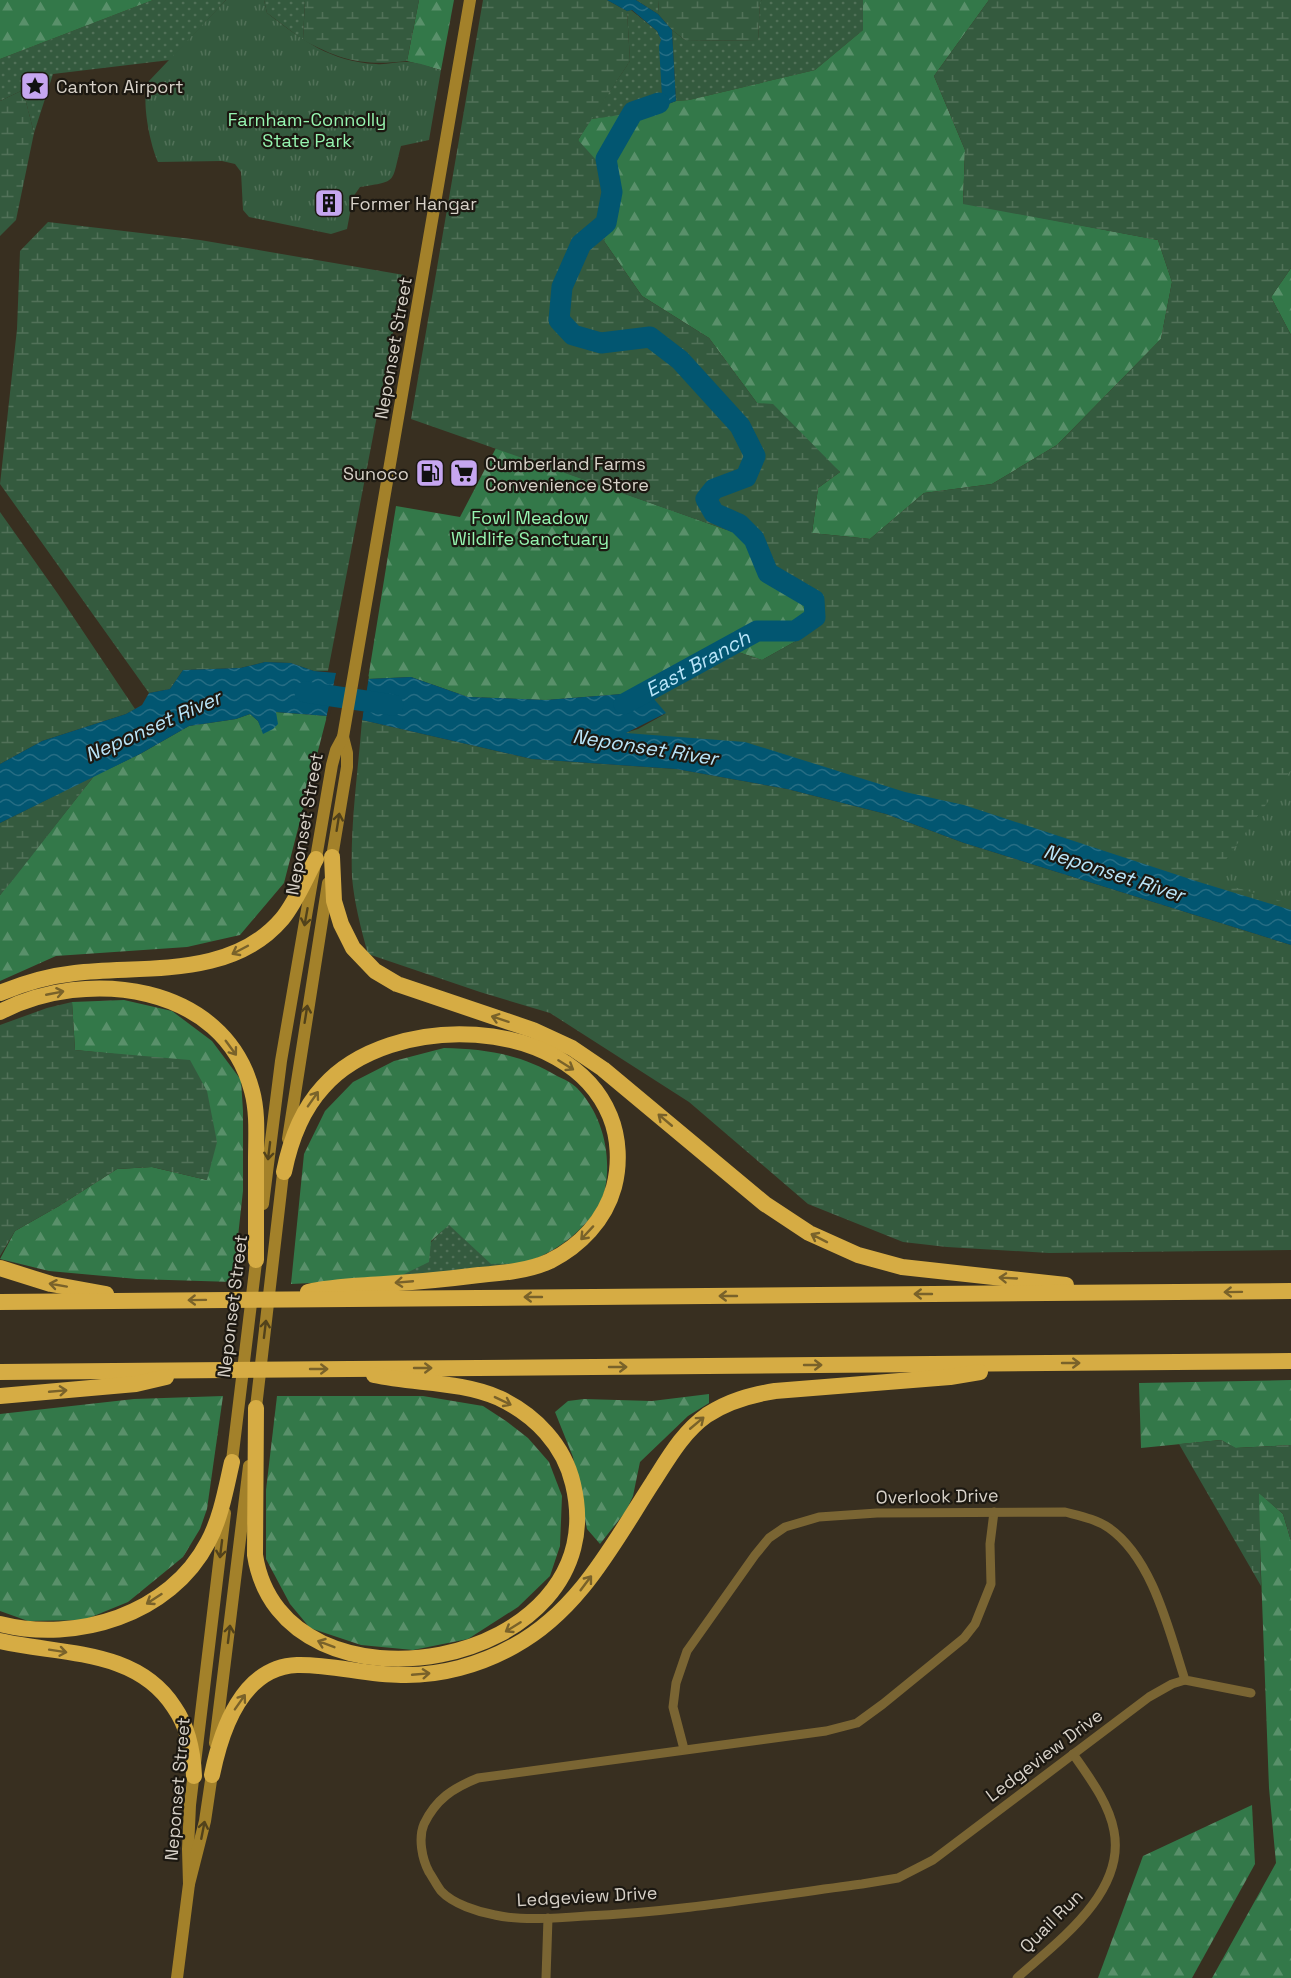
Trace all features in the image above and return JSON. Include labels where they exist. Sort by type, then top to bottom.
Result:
[{"type":"highway","points":[[0,993],[28,982],[50,977],[82,972],[192,965],[231,955],[258,940],[280,921],[324,858]]},
{"type":"highway","points":[[324,858],[340,924],[353,948],[375,971],[404,987],[533,1030],[572,1048],[603,1069],[765,1204],[809,1233],[858,1256],[902,1267],[1019,1278],[1129,1293]]},
{"type":"highway","points":[[0,1012],[55,992],[93,988],[120,990],[153,996],[183,1007],[203,1018],[222,1035],[241,1062],[254,1098],[256,1260]]},
{"type":"highway","points":[[276,1299],[332,1287],[471,1276],[515,1271],[544,1263],[576,1244],[598,1221],[613,1190],[617,1174],[617,1150],[614,1127],[604,1104],[587,1080],[570,1067],[536,1049],[508,1040],[477,1035],[437,1035],[414,1039],[375,1051],[355,1060],[333,1077],[313,1099],[300,1121],[290,1146],[284,1173]]},
{"type":"highway","points":[[0,1268],[51,1284],[136,1300]]},
{"type":"highway","points":[[0,1302],[1291,1291]]},
{"type":"highway","points":[[0,1372],[1291,1361]]},
{"type":"highway","points":[[212,1775],[224,1731],[237,1705],[256,1682],[277,1670],[303,1665],[391,1675],[441,1672],[498,1654],[539,1630],[566,1607],[590,1579],[680,1441],[702,1419],[727,1404],[749,1396],[775,1391],[950,1377],[1038,1363]]},
{"type":"highway","points":[[256,1408],[254,1547],[256,1563],[262,1585],[270,1599],[278,1611],[295,1627],[316,1640],[341,1650],[369,1656],[403,1659],[468,1648],[500,1635],[527,1618],[544,1602],[562,1577],[576,1534],[577,1510],[574,1487],[565,1460],[555,1443],[527,1415],[490,1395],[449,1386],[400,1381],[344,1369]]},
{"type":"highway","points":[[0,1396],[136,1384],[198,1370]]},
{"type":"highway","points":[[0,1624],[41,1630],[80,1628],[121,1616],[158,1597],[188,1571],[209,1541],[221,1506],[231,1462]]},
{"type":"highway","points":[[0,1641],[108,1660],[143,1675],[164,1693],[181,1718],[190,1745],[194,1776]]},
{"type":"main road","name":"Neponset Street","points":[[189,1884],[188,1834],[194,1776],[277,1089],[324,858],[347,767],[347,753],[343,737],[470,0]]},
{"type":"main road","name":"Neponset Street","points":[[177,1978],[189,1884],[202,1837],[212,1775],[273,1260],[324,858]]},
{"type":"street","name":"Ledgeview Drive","points":[[994,1512],[990,1544],[991,1584],[975,1624],[964,1638],[857,1723],[826,1731],[478,1779],[456,1787],[430,1812],[422,1828],[421,1849],[426,1865],[442,1893],[462,1905],[496,1916],[548,1918],[620,1915],[898,1878],[933,1860],[1149,1697],[1172,1684],[1185,1680]]},
{"type":"street","name":"Overlook Drive","points":[[684,1749],[673,1707],[676,1683],[687,1651],[755,1555],[770,1538],[785,1527],[819,1517],[877,1513],[1065,1512],[1090,1518],[1108,1528],[1126,1543],[1145,1571],[1165,1619],[1185,1680]]},
{"type":"street","points":[[1185,1680],[1251,1693]]},
{"type":"street","name":"Quail Run","points":[[1017,1978],[1075,1926],[1092,1907],[1113,1864],[1114,1830],[1093,1783],[1073,1754]]},
{"type":"street","points":[[546,1978],[548,1918]]},
{"type":"green space","points":[[0,0],[153,0],[0,59]]},
{"type":"green space","points":[[153,0],[226,0],[170,60],[53,74],[34,133],[23,90],[0,101],[0,59]]},
{"type":"green space","name":"Farnham-Connolly State Park","points":[[226,0],[264,0],[267,13],[292,32],[318,48],[345,59],[380,64],[414,62],[441,70],[429,140],[401,146],[391,178],[381,183],[360,187],[353,197],[347,229],[331,234],[249,217],[243,210],[241,172],[235,164],[222,161],[158,162],[149,133],[146,88],[149,81]]},
{"type":"green space","points":[[264,0],[305,0],[303,40],[267,13]]},
{"type":"green space","points":[[305,0],[419,0],[407,61],[378,63],[354,60],[330,53],[303,40]]},
{"type":"green space","points":[[419,0],[454,0],[441,70],[407,61]]},
{"type":"green space","points":[[483,0],[607,0],[627,11],[630,61],[578,140],[597,161],[614,204],[604,241],[642,296],[709,338],[757,403],[773,404],[840,472],[818,488],[812,533],[870,539],[924,493],[992,484],[1057,445],[1161,339],[1172,282],[1158,240],[963,204],[965,150],[934,76],[989,0],[1291,0],[1291,268],[1271,297],[1291,335],[1291,931],[940,817],[602,740],[638,729],[665,714],[648,692],[726,648],[762,660],[796,641],[790,628],[803,618],[805,602],[761,564],[746,546],[741,535],[411,419]]},
{"type":"green space","points":[[636,0],[659,0],[658,14]]},
{"type":"green space","points":[[659,0],[762,0],[758,41],[685,40],[672,30],[658,14]]},
{"type":"green space","points":[[863,0],[863,30],[815,70],[689,100],[676,101],[672,30],[685,40],[758,41],[760,1]]},
{"type":"green space","points":[[863,0],[989,0],[934,76],[965,150],[963,203],[1158,240],[1172,282],[1161,339],[1057,445],[992,484],[924,493],[870,539],[812,533],[818,488],[840,472],[757,403],[709,338],[642,296],[604,241],[614,204],[578,140],[591,119],[650,111],[676,101],[689,100],[815,70],[863,30]]},
{"type":"green space","points":[[631,10],[657,31],[661,40],[662,96],[628,111],[627,115],[591,119],[630,61],[627,11]]},
{"type":"green space","points":[[23,90],[34,133],[16,220],[0,236],[0,101]]},
{"type":"green space","points":[[48,222],[200,240],[404,275],[328,671],[314,671],[291,663],[265,662],[240,668],[183,670],[170,689],[149,693],[0,484],[17,329],[20,251]]},
{"type":"green space","points":[[1291,268],[1291,335],[1271,297]]},
{"type":"green space","name":"Fowl Meadow Wildlife Sanctuary","points":[[496,448],[741,535],[746,546],[761,564],[805,602],[803,618],[790,628],[796,641],[762,660],[726,648],[648,692],[546,700],[468,697],[411,677],[368,679],[396,506],[460,517]]},
{"type":"green space","points":[[0,512],[135,709],[42,741],[0,764]]},
{"type":"green space","points":[[275,712],[327,716],[284,883],[240,935],[187,947],[56,956],[0,981],[0,895],[94,776],[140,754],[189,726],[236,719],[250,714],[258,721],[264,733]]},
{"type":"green space","points":[[362,720],[532,759],[676,769],[787,789],[886,814],[964,843],[1291,945],[1291,1250],[1049,1253],[903,1242],[808,1204],[689,1102],[550,1013],[368,954],[356,906],[352,877],[353,818]]},
{"type":"green space","points":[[1291,770],[1291,904],[1211,880]]},
{"type":"green space","points":[[94,776],[12,881],[0,895],[0,823]]},
{"type":"green space","points":[[124,1000],[172,1011],[212,1041],[241,1080],[243,1191],[233,1282],[137,1279],[49,1271],[0,1259],[15,1231],[117,1169],[152,1167],[207,1180],[124,1055],[75,1050],[72,1002]]},
{"type":"green space","points":[[72,1002],[75,1050],[190,1060],[207,1091],[217,1142],[207,1180],[152,1167],[117,1169],[15,1231],[0,1256],[0,1025],[47,1008]]},
{"type":"green space","points":[[444,1048],[488,1051],[530,1062],[577,1088],[586,1098],[599,1122],[606,1149],[605,1189],[595,1212],[564,1243],[539,1257],[524,1262],[491,1264],[449,1225],[431,1241],[429,1262],[394,1279],[291,1284],[304,1154],[325,1111],[353,1082],[394,1061]]},
{"type":"green space","points":[[449,1224],[465,1237],[527,1262],[394,1279]]},
{"type":"green space","points":[[1291,1380],[1291,1445],[1235,1448],[1221,1440],[1141,1448],[1139,1383]]},
{"type":"green space","points":[[709,1394],[709,1403],[688,1416],[640,1462],[633,1496],[626,1511],[600,1544],[587,1529],[573,1457],[555,1412],[568,1401],[584,1399],[652,1401]]},
{"type":"green space","points":[[223,1396],[207,1509],[200,1529],[183,1557],[128,1602],[84,1620],[28,1621],[0,1611],[0,1414],[134,1399]]},
{"type":"green space","points":[[277,1396],[423,1396],[483,1406],[506,1421],[528,1438],[549,1462],[562,1496],[560,1546],[550,1576],[518,1607],[468,1639],[413,1650],[361,1645],[310,1628],[290,1604],[266,1559],[266,1490]]},
{"type":"green space","points":[[1221,1440],[1236,1448],[1291,1445],[1291,1541],[1283,1514],[1259,1493],[1261,1586],[1179,1444]]},
{"type":"green space","points":[[1258,1492],[1283,1514],[1291,1541],[1291,1978],[1212,1978],[1276,1863],[1269,1788]]},
{"type":"green space","points":[[1252,1805],[1255,1864],[1192,1978],[1098,1978],[1143,1856]]},
{"type":"water","points":[[607,0],[636,0],[658,14],[672,30],[676,101],[650,111],[627,115],[628,111],[662,96],[659,46],[661,40],[657,31],[632,10],[627,11]]},
{"type":"water","points":[[265,662],[291,663],[314,671],[336,673],[327,716],[276,712],[278,724],[263,734],[258,721],[250,714],[236,719],[189,726],[140,754],[0,823],[0,764],[42,741],[126,714],[142,705],[149,693],[170,689],[183,670],[240,668]]},
{"type":"water","points":[[411,677],[468,697],[546,700],[648,692],[666,713],[626,733],[745,742],[905,792],[964,805],[1291,910],[1291,945],[964,843],[886,814],[787,789],[676,769],[532,759],[362,720],[368,679]]},
{"type":"pier","points":[[337,671],[339,674],[335,696],[329,717],[326,719]]},
{"type":"pier","points":[[369,676],[362,723],[359,720],[365,679]]},
{"type":"waterway","name":"East Branch","points":[[624,704],[757,631],[795,631],[815,617],[814,600],[768,573],[754,539],[739,524],[714,513],[706,499],[714,489],[746,477],[755,456],[740,426],[680,360],[650,337],[601,343],[573,335],[559,320],[562,287],[581,244],[606,223],[612,192],[606,159],[633,112],[659,103]]},
{"type":"waterway","name":"Neponset River","points":[[305,692],[393,705]]},
{"type":"place","name":"Canton Airport","points":[[35,86]]},
{"type":"place","name":"Former Hangar","points":[[329,203]]},
{"type":"place","name":"Sunoco","points":[[430,473]]},
{"type":"place","name":"Cumberland Farms Convenience Store","points":[[464,473]]}]
